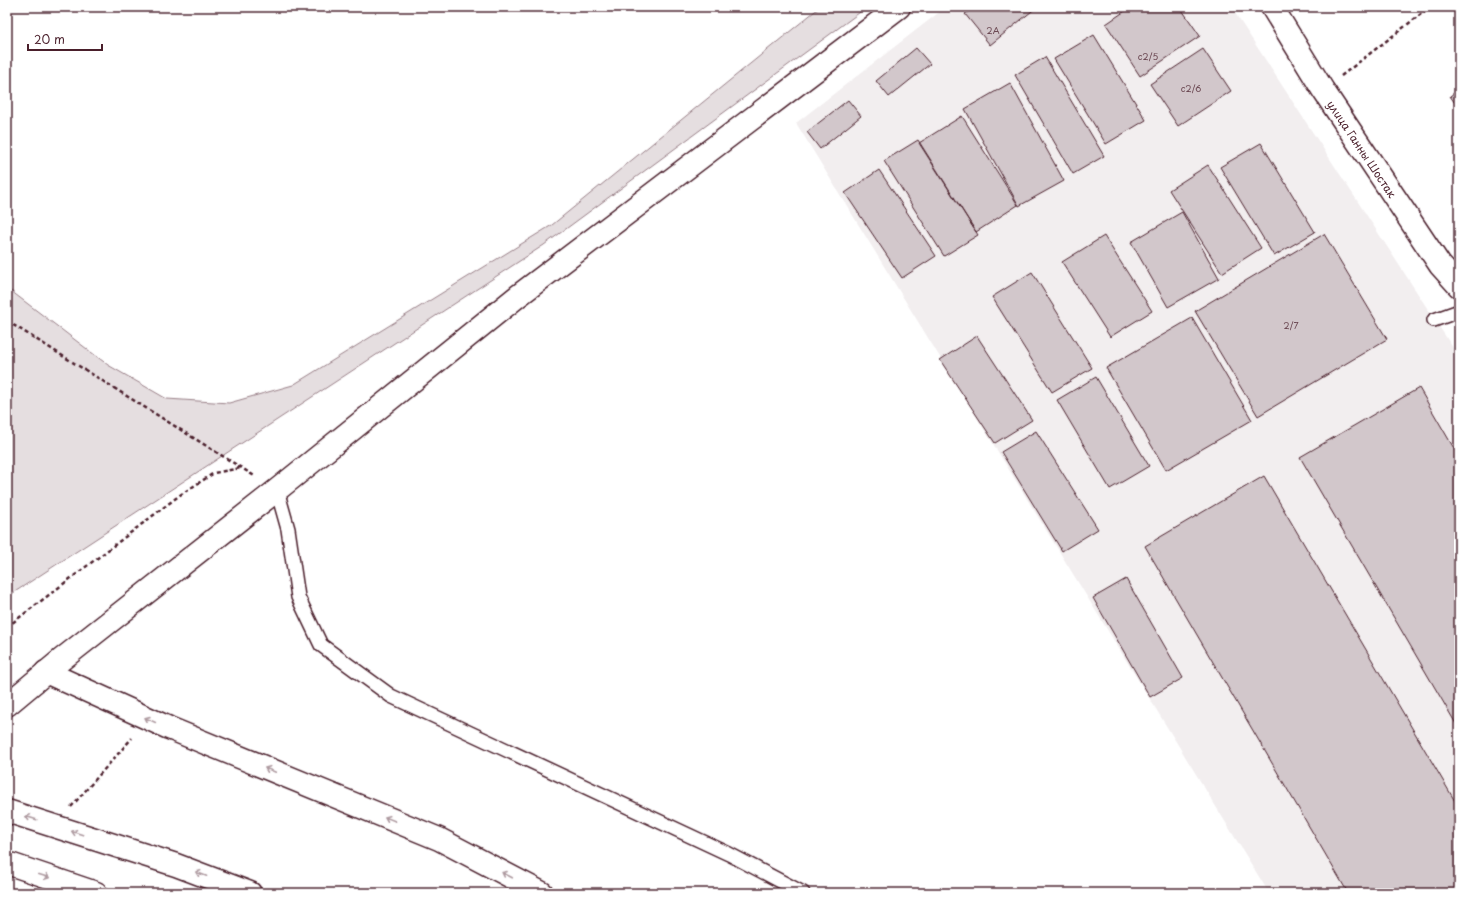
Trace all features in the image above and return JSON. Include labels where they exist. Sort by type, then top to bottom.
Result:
[{"type":"street","points":[[7,705],[46,672],[277,490],[518,296],[899,7]]},
{"type":"street","name":"улица Ганны Шостак","points":[[1272,7],[1323,90],[1440,265],[1459,286]]},
{"type":"street","points":[[46,672],[169,728],[440,839],[542,893]]},
{"type":"street","points":[[7,811],[176,865],[250,893]]},
{"type":"street","points":[[7,863],[96,893]]},
{"type":"lane","points":[[1434,320],[1459,311]]},
{"type":"lane","points":[[277,490],[288,529],[298,597],[321,645],[391,696],[729,854],[802,893]]},
{"type":"path","points":[[1323,90],[1430,7]]},
{"type":"path","points":[[7,321],[277,490]]},
{"type":"path","points":[[7,627],[180,495],[214,473],[242,468]]},
{"type":"path","points":[[54,826],[130,742]]},
{"type":"shaded area","points":[[820,7],[867,7],[544,245],[7,597],[7,288],[108,365],[167,399],[229,403],[293,385],[552,225]]},
{"type":"shaded area","points":[[946,7],[1231,7],[1459,357],[1459,893],[1269,893],[796,123]]},
{"type":"building","points":[[974,7],[1037,7],[990,45],[965,14]]},
{"type":"building","points":[[1131,7],[1180,7],[1200,36],[1140,76],[1106,24]]},
{"type":"building","points":[[1094,35],[1146,120],[1106,144],[1054,59]]},
{"type":"building","points":[[916,48],[930,64],[889,97],[876,81]]},
{"type":"building","points":[[1203,49],[1231,91],[1178,126],[1150,84]]},
{"type":"building","points":[[1045,57],[1104,156],[1073,174],[1015,75]]},
{"type":"building","points":[[1010,83],[1064,181],[1019,206],[965,109]]},
{"type":"building","points":[[1459,89],[1459,109],[1450,96]]},
{"type":"building","points":[[848,100],[861,116],[820,149],[807,132]]},
{"type":"building","points":[[962,116],[1018,205],[976,232],[919,143]]},
{"type":"building","points":[[918,140],[978,235],[944,256],[884,161]]},
{"type":"building","points":[[1261,143],[1315,232],[1274,256],[1220,167]]},
{"type":"building","points":[[1208,165],[1261,248],[1222,273],[1169,190]]},
{"type":"building","points":[[879,170],[936,256],[902,278],[845,193]]},
{"type":"building","points":[[1182,212],[1219,278],[1168,307],[1131,242]]},
{"type":"building","points":[[1324,234],[1387,339],[1258,416],[1195,311]]},
{"type":"building","points":[[1104,236],[1152,311],[1110,337],[1062,262]]},
{"type":"building","points":[[1032,272],[1092,368],[1052,392],[992,297]]},
{"type":"building","points":[[1192,318],[1252,420],[1166,470],[1106,368]]},
{"type":"building","points":[[977,336],[1032,420],[995,443],[940,360]]},
{"type":"building","points":[[1096,377],[1149,466],[1110,489],[1057,400]]},
{"type":"building","points":[[1419,388],[1459,457],[1459,729],[1300,457]]},
{"type":"building","points":[[1036,431],[1098,529],[1062,551],[1001,452]]},
{"type":"building","points":[[1264,476],[1459,808],[1459,893],[1348,893],[1145,546]]},
{"type":"building","points":[[1126,579],[1183,678],[1150,697],[1093,598]]}]
